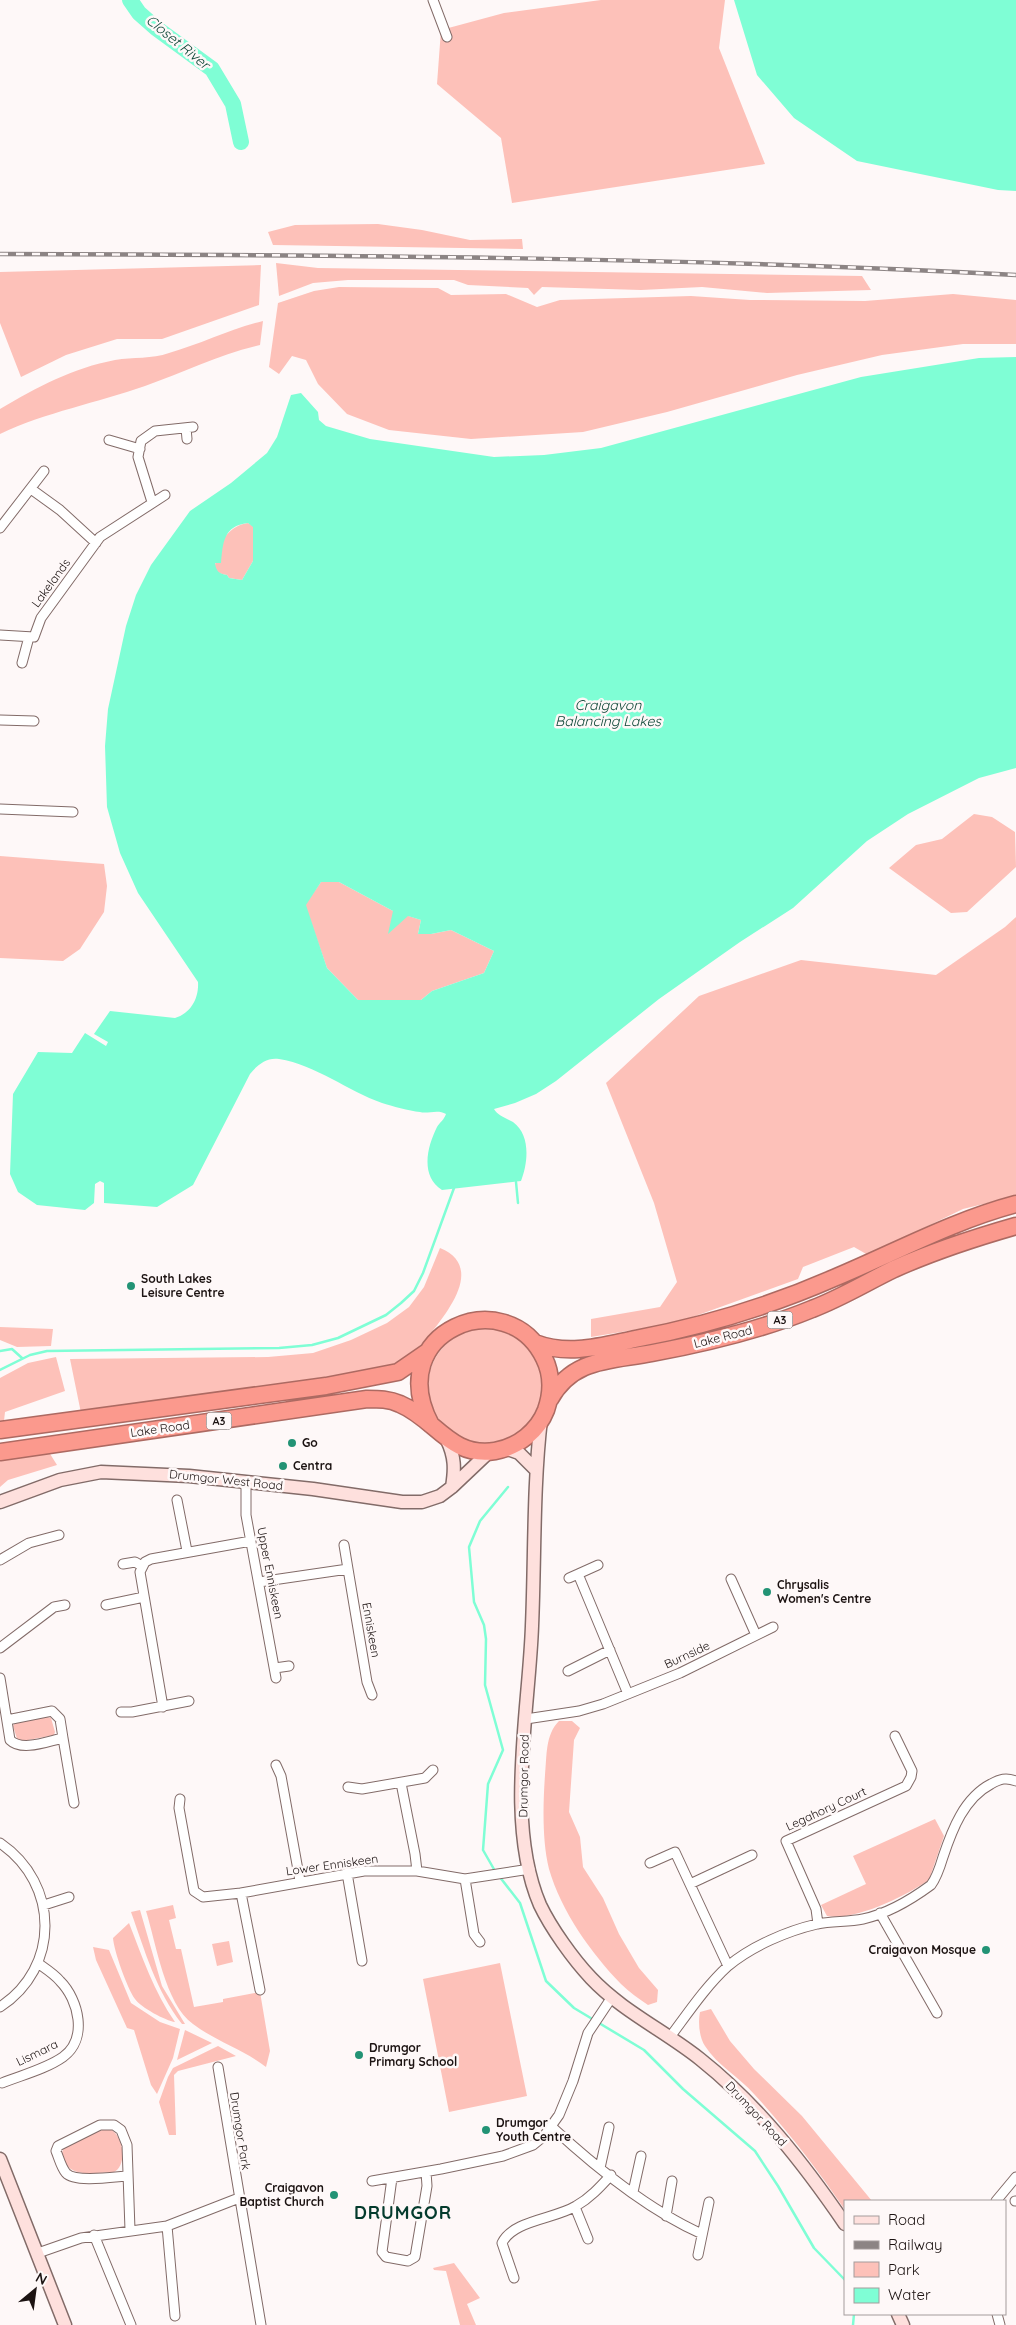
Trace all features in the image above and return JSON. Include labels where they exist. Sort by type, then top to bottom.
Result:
[{"type":"highway","name":"Lake Road","points":[[535,1343],[561,1350],[591,1349],[684,1329],[729,1316],[798,1293],[944,1229],[1016,1204]]},
{"type":"highway","name":"Lake Road","points":[[548,1402],[556,1388],[576,1369],[590,1364],[664,1351],[747,1332],[813,1309],[934,1252],[1016,1226]]},
{"type":"highway","name":"A3","points":[[483,1320],[503,1322],[514,1327],[535,1343],[547,1364],[550,1376],[548,1402],[541,1419],[526,1437],[506,1448],[489,1452],[463,1448],[447,1440],[432,1425],[422,1408],[418,1389],[420,1370],[428,1352],[446,1332],[463,1323],[483,1320]]},
{"type":"highway","name":"Lake Road","points":[[0,1430],[326,1386],[398,1372],[428,1352]]},
{"type":"highway","name":"Lake Road","points":[[0,1452],[367,1399],[384,1398],[401,1404],[432,1425]]},
{"type":"street","points":[[433,0],[447,37]]},
{"type":"street","points":[[152,502],[138,457],[141,441],[155,431],[189,427],[187,439]]},
{"type":"street","points":[[108,440],[140,449]]},
{"type":"street","points":[[0,528],[44,471]]},
{"type":"street","points":[[31,488],[60,510],[96,543]]},
{"type":"street","name":"Lakelands","points":[[22,663],[29,637],[34,637],[41,618],[100,537],[165,494]]},
{"type":"street","points":[[0,636],[29,637]]},
{"type":"street","points":[[0,720],[34,721]]},
{"type":"street","points":[[0,809],[73,812]]},
{"type":"street","name":"Drumgor Road","points":[[541,1419],[535,1469],[532,1626],[522,1805],[530,1869],[540,1904],[555,1931],[591,1978],[612,1996],[700,2058],[766,2121],[799,2161],[844,2223]]},
{"type":"street","points":[[447,1440],[454,1455],[455,1469],[452,1487]]},
{"type":"street","points":[[506,1448],[519,1453],[535,1469]]},
{"type":"street","name":"Drumgor West Road","points":[[0,1502],[37,1487],[100,1472],[180,1475],[313,1489],[414,1503],[431,1500],[452,1487],[489,1452]]},
{"type":"street","name":"Upper Enniskeen","points":[[246,1482],[246,1515],[276,1673],[289,1666]]},
{"type":"street","points":[[176,1500],[187,1552]]},
{"type":"street","points":[[0,1560],[29,1543],[59,1535]]},
{"type":"street","points":[[163,1707],[140,1572],[142,1566],[151,1559],[251,1541]]},
{"type":"street","name":"Enniskeen","points":[[344,1545],[367,1682],[372,1695]]},
{"type":"street","points":[[123,1564],[135,1562],[142,1566]]},
{"type":"street","points":[[569,1578],[598,1565]]},
{"type":"street","points":[[260,1582],[348,1569]]},
{"type":"street","points":[[578,1574],[628,1694]]},
{"type":"street","points":[[731,1579],[756,1635]]},
{"type":"street","points":[[106,1605],[144,1597]]},
{"type":"street","points":[[0,1648],[54,1607],[65,1605]]},
{"type":"street","name":"Burnside","points":[[526,1719],[579,1711],[628,1694],[680,1673],[773,1627]]},
{"type":"street","points":[[568,1671],[610,1650]]},
{"type":"street","points":[[0,1678],[10,1740],[20,1746],[62,1738]]},
{"type":"street","points":[[121,1712],[163,1707],[189,1701]]},
{"type":"street","points":[[7,1720],[52,1711],[60,1719],[74,1803]]},
{"type":"street","name":"Legahory Court","points":[[818,1924],[816,1909],[786,1841],[906,1786],[912,1771],[895,1736]]},
{"type":"street","points":[[276,1765],[281,1776],[300,1881]]},
{"type":"street","points":[[348,1787],[362,1789],[426,1778],[433,1770]]},
{"type":"street","points":[[670,2037],[698,2000],[728,1966],[771,1940],[818,1924],[863,1919],[880,1913],[931,1885],[935,1880],[966,1805],[976,1795],[999,1780],[1009,1778],[1016,1781]]},
{"type":"street","points":[[401,1783],[416,1854],[417,1871]]},
{"type":"street","name":"Lower Enniskeen","points":[[180,1799],[179,1808],[194,1897],[209,1898],[347,1873],[382,1870],[417,1871],[464,1879],[530,1869]]},
{"type":"street","points":[[0,1843],[24,1866],[38,1890],[44,1905],[44,1931],[39,1964],[21,1991],[0,2007]]},
{"type":"street","points":[[650,1863],[675,1852],[728,1966]]},
{"type":"street","points":[[690,1884],[752,1855]]},
{"type":"street","points":[[347,1873],[365,1950],[362,1961]]},
{"type":"street","points":[[464,1879],[474,1934],[480,1942]]},
{"type":"street","points":[[241,1893],[260,1990]]},
{"type":"street","points":[[44,1905],[69,1897]]},
{"type":"street","points":[[880,1913],[937,2013]]},
{"type":"street","name":"Lismara","points":[[2,2083],[63,2056],[71,2048],[77,2035],[77,2015],[68,1991],[60,1980],[39,1964]]},
{"type":"street","points":[[372,2181],[426,2172],[519,2151],[533,2145],[552,2127],[569,2090],[588,2033],[612,1996]]},
{"type":"street","name":"Drumgor Park","points":[[218,2067],[261,2325]]},
{"type":"street","points":[[127,2176],[78,2178],[70,2176],[63,2168],[56,2151],[58,2146],[100,2125],[114,2125],[121,2130],[125,2136],[130,2230]]},
{"type":"street","points":[[552,2127],[600,2168],[666,2216],[702,2234]]},
{"type":"street","points":[[600,2168],[609,2127]]},
{"type":"street","points":[[633,2192],[641,2156]]},
{"type":"street","points":[[0,2159],[65,2325]]},
{"type":"street","points":[[392,2178],[382,2252],[386,2258],[408,2261],[415,2257],[427,2186],[426,2172]]},
{"type":"street","points":[[514,2278],[502,2243],[508,2232],[575,2207],[594,2193],[611,2175]]},
{"type":"street","points":[[997,2200],[1016,2177]]},
{"type":"street","points":[[666,2216],[672,2181]]},
{"type":"street","points":[[38,2253],[67,2242],[94,2235],[167,2226],[239,2198]]},
{"type":"street","points":[[698,2254],[708,2202]]},
{"type":"street","points":[[575,2207],[588,2239]]},
{"type":"street","points":[[167,2226],[175,2316]]},
{"type":"street","points":[[94,2235],[131,2325]]},
{"type":"green space","points":[[601,0],[725,0],[719,48],[765,164],[512,203],[501,138],[437,84],[441,30],[504,13]]},
{"type":"green space","points":[[378,224],[422,230],[470,240],[522,239],[523,249],[273,245],[268,232],[295,225]]},
{"type":"green space","points":[[276,263],[318,268],[862,276],[871,290],[767,293],[702,287],[641,290],[542,287],[534,295],[528,288],[468,285],[454,280],[348,280],[313,283],[279,296]]},
{"type":"green space","points":[[261,265],[259,305],[162,339],[117,339],[66,355],[21,377],[0,323],[0,272]]},
{"type":"green space","points":[[339,287],[438,288],[451,295],[506,294],[537,307],[560,300],[691,296],[750,300],[865,301],[953,294],[1016,300],[1016,344],[963,344],[882,355],[797,375],[667,412],[583,432],[471,439],[389,430],[347,414],[318,384],[306,360],[292,356],[279,374],[269,367],[278,303],[314,291]]},
{"type":"green space","points":[[263,321],[260,345],[216,358],[127,392],[17,426],[0,434],[0,409],[56,379],[85,368],[115,360],[163,355]]},
{"type":"green space","points":[[248,523],[253,526],[253,561],[242,580],[229,578],[227,575],[216,570],[215,566],[223,540],[234,528]]},
{"type":"green space","points":[[974,814],[992,817],[1015,832],[1016,867],[967,912],[951,913],[889,868],[916,845],[942,839]]},
{"type":"green space","points":[[0,856],[104,864],[107,886],[104,912],[80,949],[63,961],[0,958]]},
{"type":"green space","points":[[321,882],[339,882],[393,911],[421,920],[418,934],[431,934],[451,930],[494,951],[484,973],[432,991],[421,1000],[358,1000],[327,968],[305,905]]},
{"type":"green space","points":[[1016,917],[1016,1196],[963,1209],[868,1255],[854,1247],[803,1267],[798,1279],[676,1323],[591,1337],[591,1319],[660,1307],[677,1282],[654,1203],[606,1083],[699,996],[801,960],[936,975],[1005,927]]},
{"type":"green space","points":[[440,1248],[453,1256],[460,1266],[459,1289],[446,1313],[421,1347],[401,1362],[379,1369],[81,1413],[70,1359],[268,1357],[313,1353],[351,1340],[387,1323],[409,1307],[424,1287]]},
{"type":"green space","points":[[0,1327],[53,1329],[51,1346],[17,1347],[0,1340]]},
{"type":"green space","points":[[485,1329],[507,1333],[526,1345],[538,1364],[542,1386],[538,1408],[526,1427],[507,1439],[485,1443],[463,1439],[444,1427],[432,1408],[428,1386],[432,1364],[444,1345],[463,1333]]},
{"type":"green space","points":[[56,1357],[65,1391],[5,1412],[4,1421],[0,1422],[0,1378],[28,1363]]},
{"type":"green space","points":[[47,1449],[57,1465],[8,1480],[0,1487],[0,1456]]},
{"type":"green space","points":[[47,1717],[51,1718],[55,1732],[54,1735],[18,1742],[13,1726],[15,1723]]},
{"type":"green space","points":[[559,1721],[572,1721],[580,1728],[574,1740],[569,1812],[580,1837],[583,1867],[603,1898],[619,1934],[639,1968],[658,1990],[657,2002],[648,2005],[621,1984],[588,1945],[569,1916],[554,1885],[549,1869],[544,1835],[545,1775],[549,1739]]},
{"type":"green space","points":[[935,1819],[944,1836],[929,1880],[894,1900],[866,1911],[839,1917],[827,1916],[821,1905],[866,1884],[853,1856]]},
{"type":"green space","points":[[173,1905],[176,1918],[169,1920],[176,1949],[181,1949],[194,2007],[223,2002],[223,1999],[260,1992],[270,2051],[266,2067],[193,2024],[183,2015],[175,2002],[168,1988],[146,1911]]},
{"type":"green space","points":[[140,1910],[162,1986],[185,2024],[182,2024],[165,1998],[152,1970],[131,1912]]},
{"type":"green space","points":[[129,1923],[155,1986],[175,2022],[147,2010],[135,1999],[128,1987],[118,1960],[113,1938]]},
{"type":"green space","points":[[229,1941],[233,1962],[217,1966],[212,1944]]},
{"type":"green space","points":[[93,1947],[109,1950],[131,2003],[160,2022],[180,2029],[173,2058],[157,2094],[151,2085],[134,2030],[127,2028],[96,1960]]},
{"type":"green space","points":[[500,1963],[527,2096],[449,2112],[423,1979]]},
{"type":"green space","points":[[711,2009],[730,2041],[754,2069],[802,2116],[871,2200],[844,2200],[844,2209],[779,2122],[748,2088],[710,2053],[701,2038],[700,2012]]},
{"type":"green space","points":[[185,2030],[212,2043],[177,2060]]},
{"type":"green space","points":[[218,2046],[236,2056],[178,2071],[174,2075],[176,2135],[169,2135],[159,2102],[168,2077],[173,2068]]},
{"type":"green space","points":[[107,2128],[117,2136],[122,2149],[121,2163],[114,2172],[85,2173],[72,2170],[67,2166],[62,2154],[66,2145]]},
{"type":"green space","points":[[454,2263],[480,2298],[467,2304],[476,2325],[460,2325],[446,2271],[434,2270],[433,2268]]},
{"type":"water","points":[[734,0],[1016,0],[1016,191],[998,190],[857,161],[794,118],[757,75]]},
{"type":"water","name":"Craigavon Balancing Lakes","points":[[1016,357],[1016,768],[979,778],[908,814],[867,841],[793,908],[740,942],[659,999],[556,1081],[536,1094],[494,1109],[499,1115],[513,1122],[523,1134],[526,1158],[521,1181],[442,1190],[435,1184],[428,1169],[428,1152],[433,1135],[446,1114],[416,1111],[382,1103],[319,1072],[293,1062],[270,1059],[263,1062],[250,1074],[193,1185],[157,1207],[104,1203],[104,1183],[100,1181],[95,1184],[94,1203],[85,1210],[37,1205],[18,1192],[10,1174],[13,1094],[38,1052],[72,1053],[85,1033],[106,1046],[108,1042],[94,1034],[110,1011],[175,1018],[190,1009],[197,994],[198,982],[138,893],[120,853],[107,807],[105,746],[108,709],[126,626],[136,595],[151,565],[190,511],[231,483],[267,453],[277,437],[291,395],[301,393],[318,412],[319,420],[326,426],[370,439],[494,457],[544,455],[601,448],[861,377],[979,358]],"holes":[[[248,523],[253,527],[253,561],[242,580],[229,578],[227,575],[218,572],[215,563],[221,563],[224,542],[229,532],[240,525]],[[321,882],[339,882],[393,911],[388,934],[408,916],[421,920],[418,934],[431,934],[451,930],[494,951],[484,973],[432,991],[421,1000],[358,1000],[327,968],[306,905]]]},
{"type":"waterway","name":"Closet River","points":[[130,0],[139,13],[156,28],[212,69],[233,104],[241,142]]},
{"type":"waterway","points":[[516,1182],[518,1203]]},
{"type":"waterway","points":[[0,1370],[30,1355],[47,1351],[279,1348],[312,1345],[338,1338],[386,1315],[414,1291],[423,1273],[454,1188]]},
{"type":"waterway","points":[[0,1351],[12,1349],[22,1358]]},
{"type":"waterway","points":[[495,1871],[483,1850],[488,1784],[503,1750],[485,1685],[486,1639],[484,1625],[474,1602],[469,1547],[480,1521],[508,1487]]},
{"type":"waterway","points":[[499,1876],[520,1903],[546,1981],[574,2008],[644,2050],[683,2089],[755,2151],[814,2248],[844,2279]]},
{"type":"waterway","points":[[853,2325],[854,2315]]},
{"type":"railway","points":[[0,254],[508,258],[762,264],[1016,275]]},
{"type":"place","name":"South Lakes Leisure Centre","points":[[131,1286]]},
{"type":"place","name":"Go","points":[[292,1443]]},
{"type":"place","name":"Centra","points":[[283,1466]]},
{"type":"place","name":"Chrysalis Women's Centre","points":[[767,1592]]},
{"type":"place","name":"Craigavon Mosque","points":[[986,1950]]},
{"type":"place","name":"Drumgor Primary School","points":[[359,2055]]},
{"type":"place","name":"Drumgor Youth Centre","points":[[486,2130]]},
{"type":"place","name":"Craigavon Baptist Church","points":[[334,2195]]},
{"type":"district","name":"DRUMGOR","points":[[403,2213]]}]
